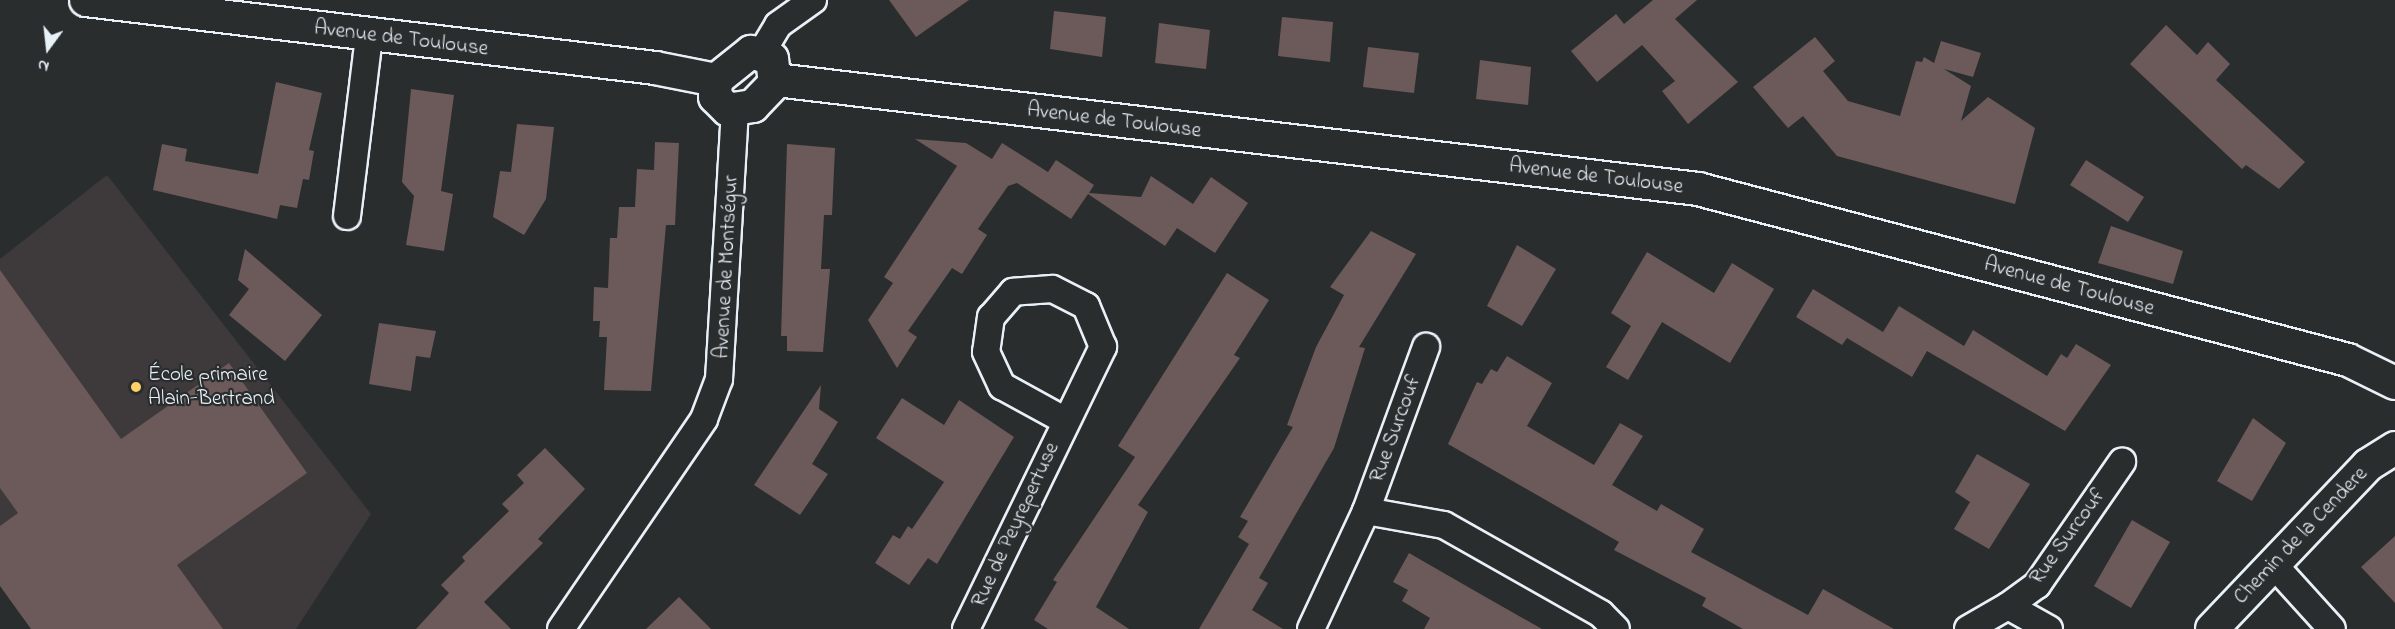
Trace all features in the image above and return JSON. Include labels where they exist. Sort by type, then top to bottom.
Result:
[{"type":"street","name":"Avenue de Toulouse","points":[[86,0],[369,36],[655,68],[716,80]]},
{"type":"street","points":[[762,52],[772,59],[776,80],[753,106],[735,111],[719,105],[716,80],[740,57],[762,52],[778,26],[813,0]]},
{"type":"street","points":[[347,216],[369,36]]},
{"type":"street","name":"Avenue de Toulouse","points":[[776,80],[1698,189],[2348,360],[2395,382]]},
{"type":"street","name":"Avenue de Montségur","points":[[561,629],[704,419],[719,379],[735,111]]},
{"type":"street","points":[[1052,289],[1086,306],[1103,347],[1065,421],[1002,386],[987,352],[991,317],[1013,292],[1052,289]]},
{"type":"street","name":"Rue Surcouf","points":[[1311,629],[1366,511],[1426,347]]},
{"type":"street","name":"Rue de Peyrepertuse","points":[[966,629],[1065,421]]},
{"type":"street","name":"Chemin de la Cendere","points":[[2212,629],[2368,465],[2395,448]]},
{"type":"street","name":"Rue Surcouf","points":[[1968,629],[2008,606],[2037,585],[2122,462]]},
{"type":"street","points":[[1366,511],[1444,525],[1601,614],[1616,629]]},
{"type":"street","points":[[2274,565],[2332,629]]},
{"type":"street","points":[[2008,606],[2049,629]]},
{"type":"shaded area","name":"École primaire Alain-Bertrand","points":[[107,175],[371,514],[296,629],[34,629],[0,584],[0,259]]},
{"type":"building","points":[[889,0],[969,0],[916,37]]},
{"type":"building","points":[[1653,0],[1697,0],[1675,19],[1738,82],[1688,124],[1662,91],[1675,81],[1642,45],[1597,82],[1571,51],[1616,14],[1624,24]]},
{"type":"building","points":[[1054,11],[1106,17],[1102,57],[1050,49]]},
{"type":"building","points":[[1282,17],[1333,22],[1330,62],[1278,56]]},
{"type":"building","points":[[1159,23],[1210,30],[1206,69],[1155,63]]},
{"type":"building","points":[[2166,25],[2197,55],[2208,42],[2230,64],[2216,80],[2305,162],[2279,189],[2246,165],[2242,169],[2130,64]]},
{"type":"building","points":[[1815,37],[1835,61],[1823,71],[1848,101],[1900,116],[1916,61],[1922,62],[1924,57],[1934,63],[1941,41],[1981,53],[1973,77],[1944,69],[1971,86],[1961,121],[1988,97],[2035,128],[2015,204],[1837,156],[1803,116],[1788,128],[1753,87]]},
{"type":"building","points":[[1368,47],[1419,53],[1414,93],[1363,87]]},
{"type":"building","points":[[1480,60],[1531,67],[1528,105],[1476,99]]},
{"type":"building","points":[[276,82],[322,93],[309,150],[314,151],[309,180],[303,179],[297,208],[280,205],[277,219],[153,190],[162,144],[187,149],[185,161],[258,174]]},
{"type":"building","points":[[411,89],[454,95],[441,191],[453,194],[444,251],[406,245],[414,196],[402,182]]},
{"type":"building","points":[[517,124],[554,127],[546,199],[524,235],[493,217],[500,171],[511,172]]},
{"type":"building","points":[[915,139],[966,143],[992,159],[1002,143],[1048,172],[1056,160],[1094,185],[1089,193],[1141,197],[1151,176],[1193,204],[1211,177],[1248,203],[1215,253],[1177,228],[1165,246],[1088,194],[1071,219],[1017,183],[1008,186],[978,229],[987,235],[962,274],[952,268],[908,331],[917,337],[897,368],[868,320],[893,283],[884,277],[957,166]]},
{"type":"building","points":[[655,142],[679,143],[675,225],[666,225],[651,391],[604,390],[607,337],[599,337],[600,321],[593,321],[594,287],[608,288],[610,238],[617,238],[619,207],[635,207],[637,169],[654,170]]},
{"type":"building","points":[[787,144],[835,148],[832,215],[824,215],[821,269],[830,269],[823,352],[787,351],[787,336],[781,336]]},
{"type":"building","points":[[2086,160],[2144,197],[2128,222],[2070,185]]},
{"type":"building","points":[[2111,226],[2183,251],[2173,284],[2098,263]]},
{"type":"building","points":[[1371,231],[1416,254],[1359,347],[1365,348],[1334,448],[1259,578],[1268,583],[1252,610],[1283,629],[1199,629],[1249,544],[1238,537],[1248,521],[1240,517],[1293,427],[1287,425],[1316,347],[1344,295],[1330,287]]},
{"type":"building","points":[[1517,245],[1556,269],[1522,326],[1487,306]]},
{"type":"building","points":[[245,249],[322,315],[285,361],[229,315],[249,289],[238,280]]},
{"type":"building","points":[[1647,252],[1714,293],[1732,263],[1774,289],[1730,363],[1662,322],[1628,380],[1606,367],[1631,326],[1611,313]]},
{"type":"building","points":[[0,270],[121,439],[229,363],[307,473],[177,565],[223,629],[31,629],[0,586],[0,526],[18,513],[0,488]]},
{"type":"building","points":[[1227,273],[1269,300],[1234,355],[1240,358],[1138,505],[1148,512],[1096,607],[1129,629],[1048,629],[1034,620],[1057,582],[1053,580],[1135,457],[1118,446]]},
{"type":"building","points":[[1813,289],[1883,332],[1899,306],[1964,346],[1973,330],[2047,376],[2061,354],[2067,358],[2076,344],[2111,365],[2065,431],[1927,351],[1912,377],[1847,338],[1842,345],[1796,317]]},
{"type":"building","points":[[379,323],[436,331],[430,358],[416,356],[411,391],[369,384]]},
{"type":"building","points":[[1507,356],[1552,383],[1527,426],[1594,465],[1620,423],[1643,436],[1612,485],[1657,511],[1661,504],[1704,529],[1691,552],[1808,615],[1823,589],[1894,629],[1743,629],[1702,606],[1706,598],[1614,550],[1619,542],[1448,444],[1477,382],[1482,384],[1491,369],[1497,372]]},
{"type":"building","points":[[821,385],[819,409],[838,422],[812,464],[828,474],[800,515],[754,485]]},
{"type":"building","points":[[902,398],[944,425],[959,400],[1014,437],[937,564],[928,558],[909,585],[875,563],[893,535],[900,539],[908,526],[912,529],[944,482],[876,438]]},
{"type":"building","points":[[2253,418],[2286,443],[2252,501],[2217,481]]},
{"type":"building","points":[[545,448],[585,489],[538,539],[543,543],[484,602],[511,629],[416,629],[449,593],[441,585],[465,561],[462,557],[509,511],[502,504],[524,483],[517,475]]},
{"type":"building","points":[[1977,454],[2030,484],[1989,549],[1954,529],[1970,502],[1955,492]]},
{"type":"building","points":[[2132,520],[2170,542],[2131,608],[2094,586]]},
{"type":"building","points":[[2395,536],[2395,603],[2361,567]]},
{"type":"building","points":[[1409,553],[1542,629],[1424,629],[1430,618],[1402,601],[1408,590],[1393,582]]},
{"type":"building","points":[[679,597],[711,629],[646,629]]},
{"type":"place","name":"École primaire Alain-Bertrand","points":[[136,387]]}]
